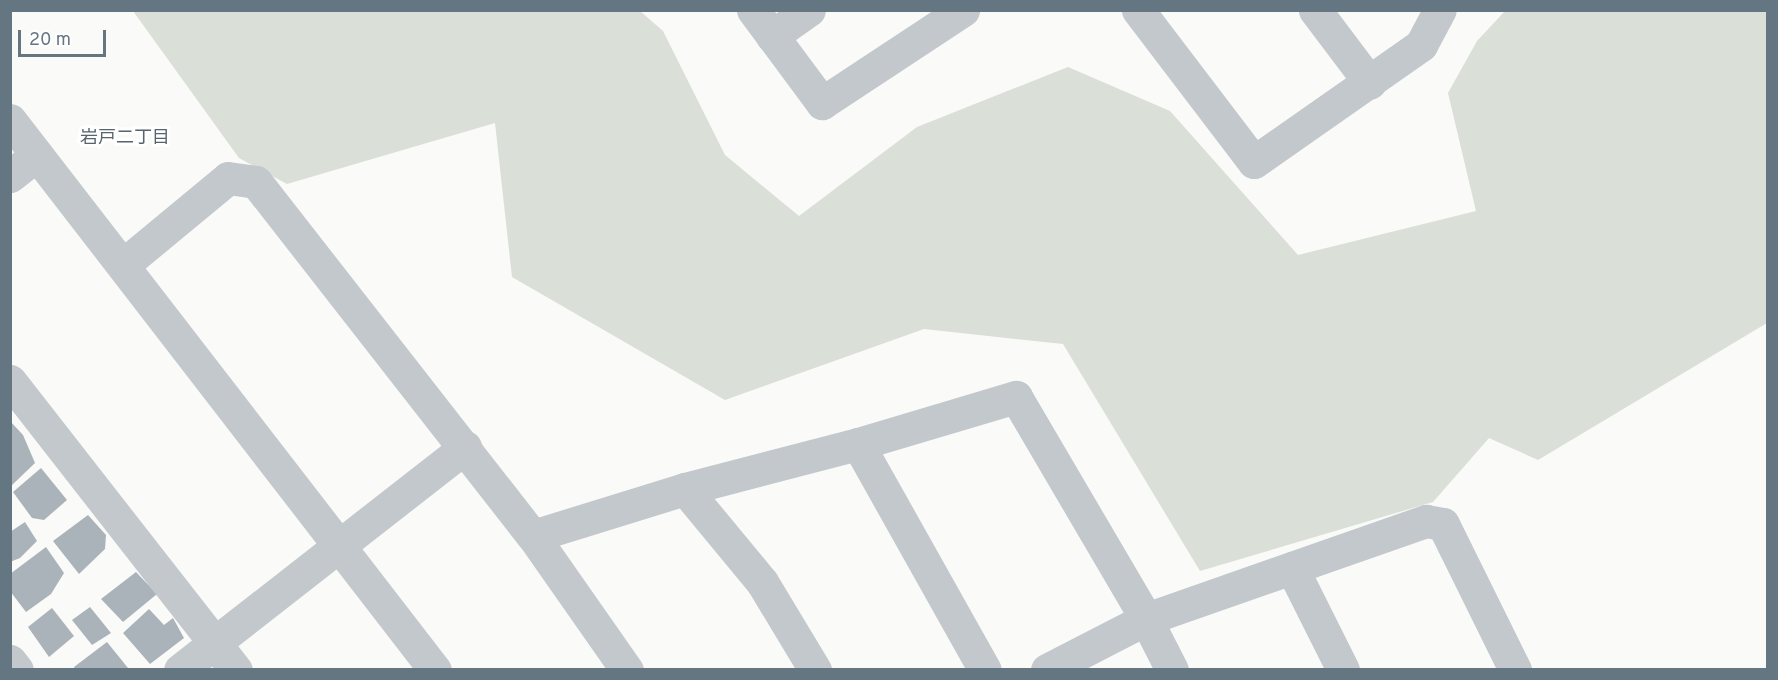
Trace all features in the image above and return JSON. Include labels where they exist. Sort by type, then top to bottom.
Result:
[{"type":"street","points":[[809,10],[763,23],[822,103],[963,10]]},
{"type":"street","points":[[1138,10],[1254,162],[1370,83],[1421,45],[1440,10]]},
{"type":"street","points":[[1315,10],[1370,83]]},
{"type":"street","points":[[10,120],[435,669]]},
{"type":"street","points":[[10,176],[37,155]]},
{"type":"street","points":[[123,265],[228,178],[256,182],[533,536],[627,669]]},
{"type":"street","points":[[10,381],[236,669]]},
{"type":"street","points":[[533,536],[685,489],[858,444],[1016,397],[1146,620],[1172,669]]},
{"type":"street","points":[[858,444],[985,669]]},
{"type":"street","points":[[180,669],[465,447]]},
{"type":"street","points":[[685,489],[762,582],[815,669]]},
{"type":"street","points":[[1047,669],[1146,620],[1426,521],[1443,524],[1515,669]]},
{"type":"street","points":[[1292,568],[1343,669]]},
{"type":"street","points":[[10,661],[17,669]]},
{"type":"shaded area","points":[[133,11],[640,11],[663,31],[725,155],[799,216],[917,127],[1068,67],[1170,111],[1298,255],[1476,211],[1448,93],[1477,41],[1505,11],[1767,11],[1767,323],[1538,460],[1489,438],[1433,502],[1200,571],[1063,344],[924,329],[725,400],[512,277],[495,123],[287,184],[239,158]]},
{"type":"building","points":[[10,421],[23,435],[35,463],[10,487]]},
{"type":"building","points":[[41,468],[67,500],[44,520],[32,518],[13,492]]},
{"type":"building","points":[[88,515],[106,535],[105,549],[79,574],[53,541]]},
{"type":"building","points":[[25,522],[37,541],[20,558],[10,562],[10,532]]},
{"type":"building","points":[[46,547],[64,573],[51,594],[26,612],[10,591],[10,574]]},
{"type":"building","points":[[136,572],[157,594],[123,622],[101,599]]},
{"type":"building","points":[[90,607],[111,633],[92,645],[72,620]]},
{"type":"building","points":[[52,608],[74,636],[49,657],[28,627]]},
{"type":"building","points":[[149,609],[164,625],[173,618],[184,638],[150,664],[123,633]]},
{"type":"building","points":[[107,642],[128,668],[75,670],[74,667]]},
{"type":"district","name":"岩戸二丁目","points":[[125,139]]}]
